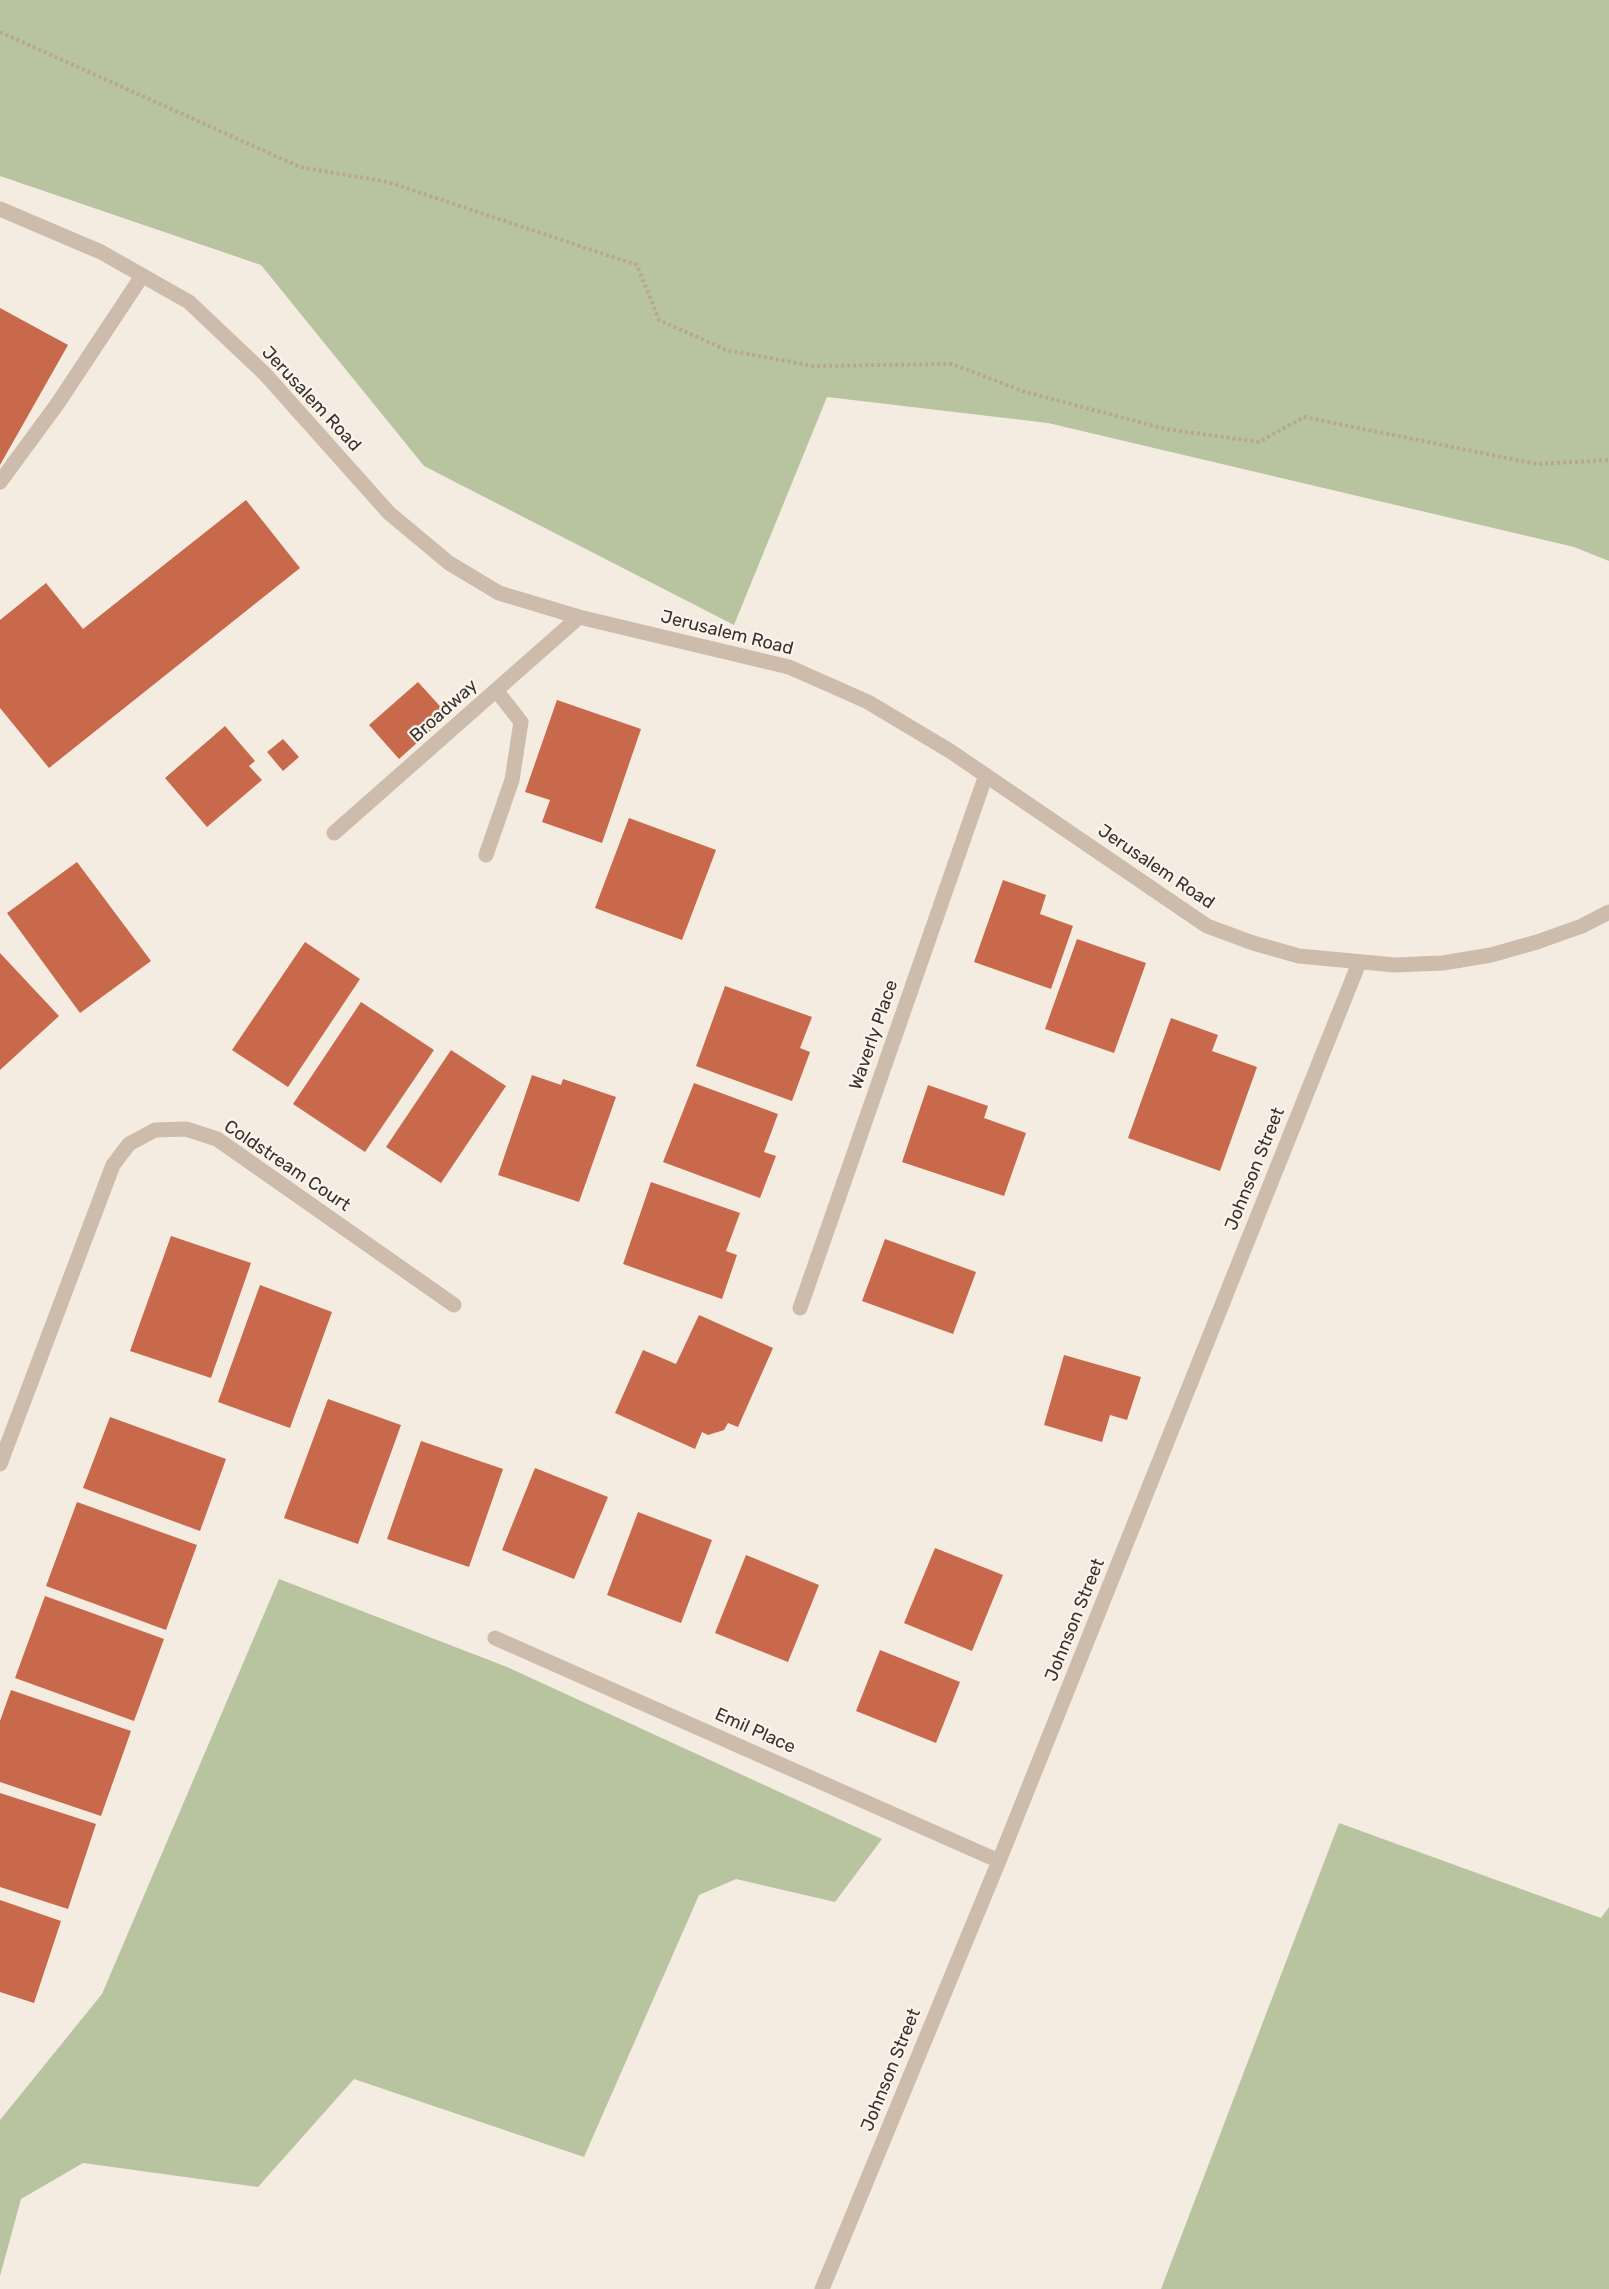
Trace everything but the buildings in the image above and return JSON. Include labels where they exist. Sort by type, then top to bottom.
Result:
[{"type":"street","name":"Jerusalem Road","points":[[0,209],[101,252],[189,302],[265,374],[389,513],[449,562],[499,593],[579,617],[789,667],[868,702],[986,775],[1207,926],[1252,943],[1299,956],[1395,965],[1443,963],[1491,955],[1582,926],[1609,912]]},
{"type":"street","points":[[0,482],[58,403],[142,276]]},
{"type":"street","name":"Broadway","points":[[334,834],[579,617]]},
{"type":"street","points":[[486,855],[512,780],[521,722],[496,690]]},
{"type":"street","name":"Waverly Place","points":[[800,1308],[986,775]]},
{"type":"street","name":"Johnson Street","points":[[822,2289],[999,1861],[1359,963]]},
{"type":"street","name":"Coldstream Court","points":[[0,1464],[7,1420],[113,1165],[129,1144],[155,1130],[186,1129],[217,1139],[454,1305]]},
{"type":"street","name":"Emil Place","points":[[495,1638],[999,1861]]},
{"type":"path","points":[[0,32],[300,167],[388,182],[636,265],[659,320],[726,350],[813,366],[952,364],[1025,392],[1167,429],[1259,442],[1304,417],[1537,464],[1609,460]]},
{"type":"green space","points":[[0,0],[1609,0],[1609,561],[1574,547],[1048,423],[827,397],[734,625],[424,466],[261,265],[0,176]]},
{"type":"green space","points":[[279,1579],[507,1667],[882,1839],[835,1902],[736,1879],[699,1895],[584,2157],[354,2079],[258,2187],[83,2163],[21,2199],[0,2276],[0,2120],[102,1994]]},
{"type":"green space","points":[[1339,1823],[1601,1918],[1609,1907],[1609,2289],[1161,2289]]}]
